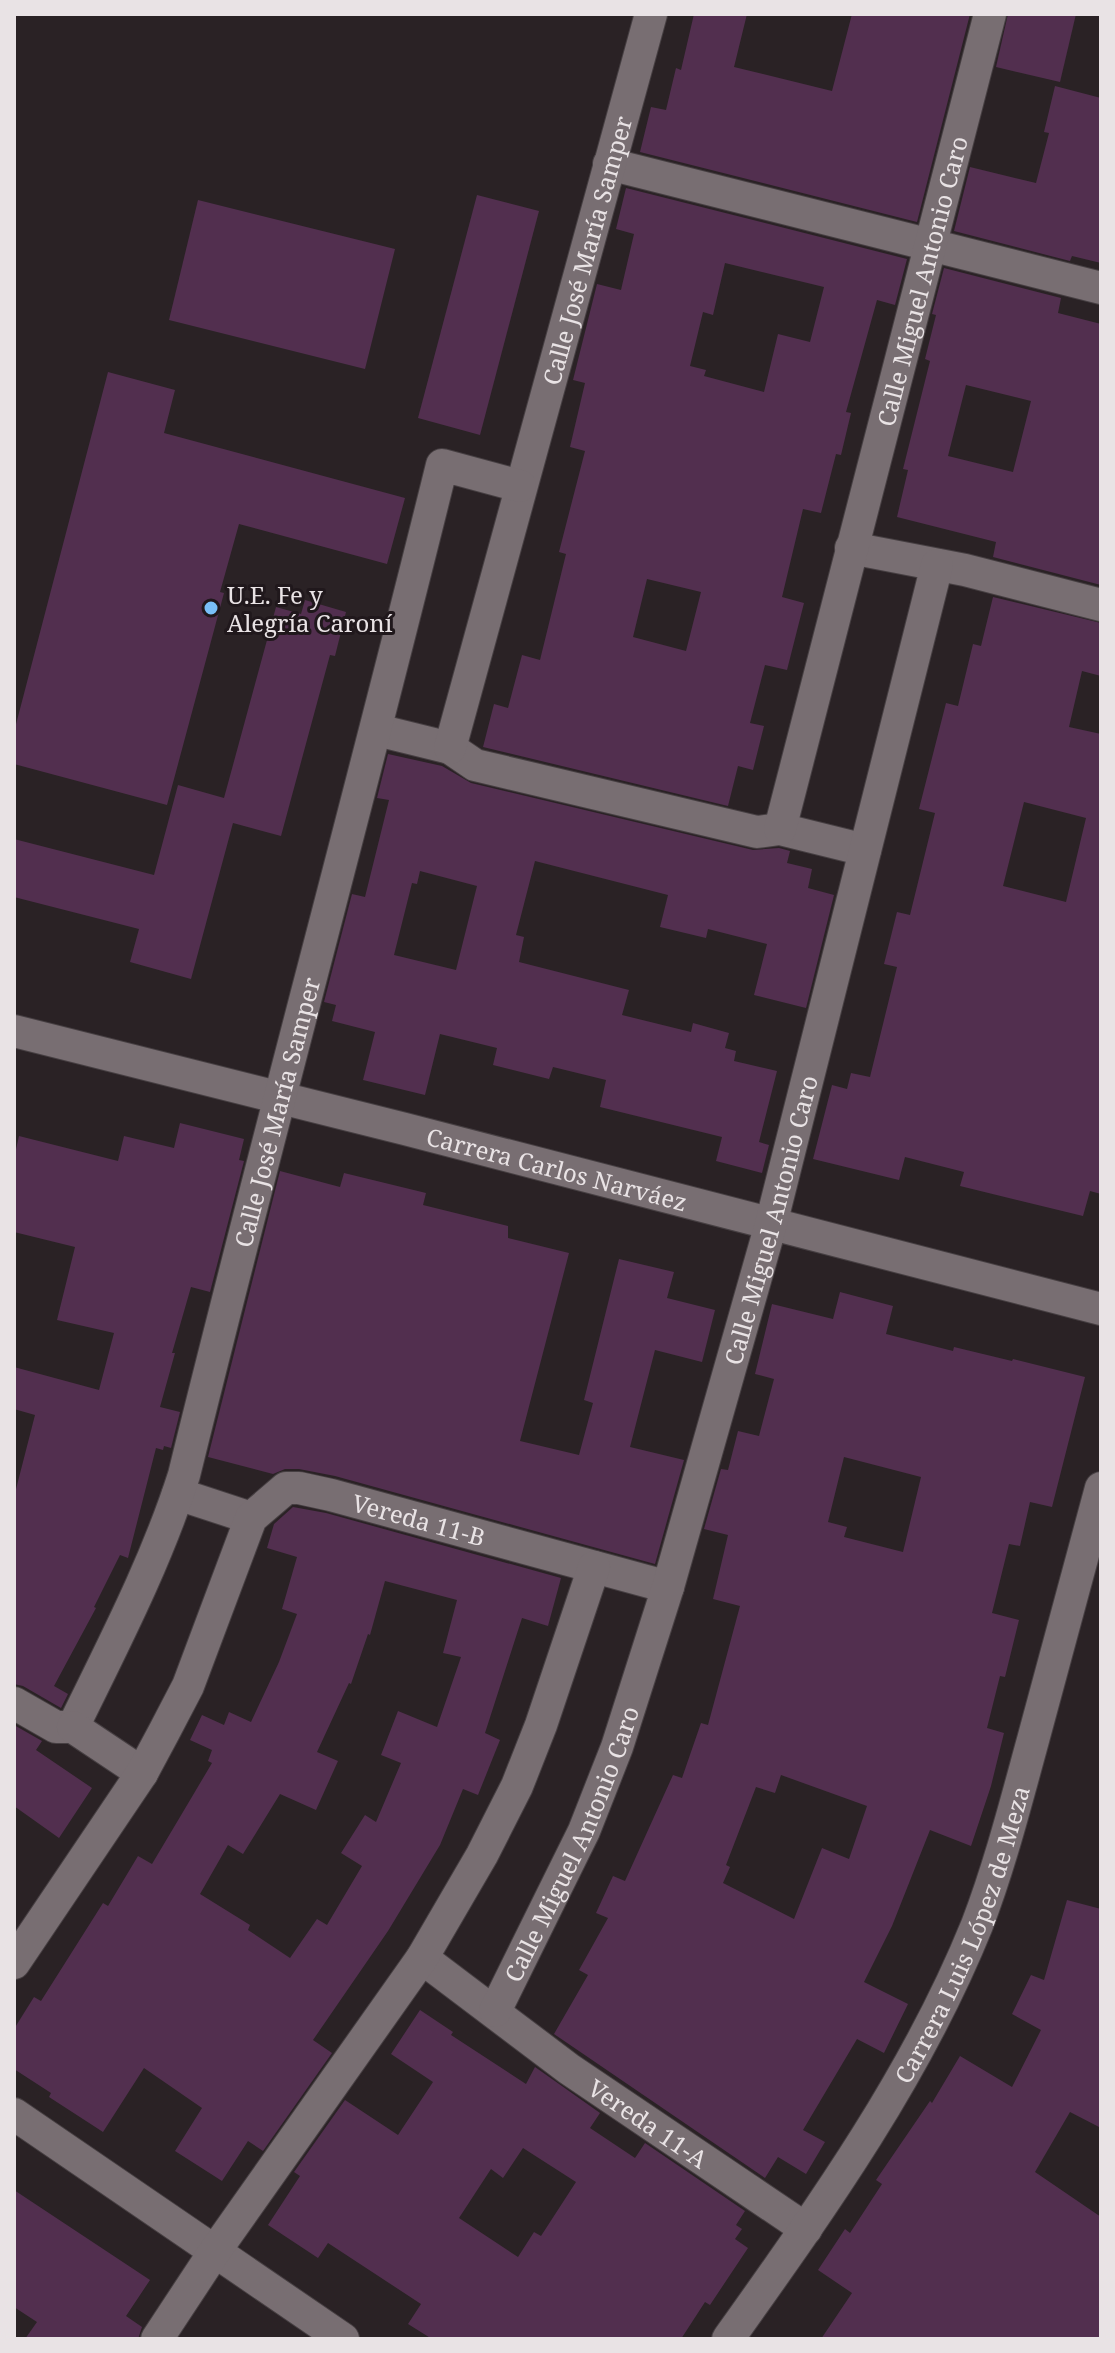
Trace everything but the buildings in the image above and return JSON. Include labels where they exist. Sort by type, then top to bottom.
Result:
[{"type":"street","name":"Calle José María Samper","points":[[450,748],[651,14]]},
{"type":"street","name":"Calle Miguel Antonio Caro","points":[[780,829],[990,14]]},
{"type":"street","points":[[609,164],[1101,288]]},
{"type":"street","name":"Calle José María Samper","points":[[73,1727],[148,1571],[178,1494],[377,730],[442,465],[520,486]]},
{"type":"street","points":[[851,548],[937,565],[1101,605]]},
{"type":"street","name":"Calle Miguel Antonio Caro","points":[[422,1958],[495,2011],[584,1831],[617,1747],[668,1587],[771,1224],[937,565]]},
{"type":"street","points":[[377,730],[450,748],[475,765],[757,832],[780,829],[865,850]]},
{"type":"street","name":"Carrera Carlos Narváez","points":[[14,1031],[1101,1309]]},
{"type":"street","name":"Vereda 11-B","points":[[251,1518],[286,1488],[299,1488],[594,1567]]},
{"type":"street","name":"Carrera Luis López de Meza","points":[[728,2339],[806,2229],[916,2055],[977,1923],[1004,1846],[1101,1488]]},
{"type":"street","points":[[14,1963],[142,1773],[188,1686],[251,1518],[178,1494]]},
{"type":"street","points":[[157,2339],[215,2251],[422,1958],[482,1855],[517,1786],[546,1711],[594,1567],[668,1587]]},
{"type":"street","points":[[14,1703],[56,1727],[73,1727],[142,1773]]},
{"type":"street","name":"Vereda 11-A","points":[[495,2011],[569,2069],[806,2229]]},
{"type":"street","points":[[14,2114],[343,2339]]},
{"type":"place","name":"U.E. Fe y Alegría Caroní","points":[[211,608]]}]
